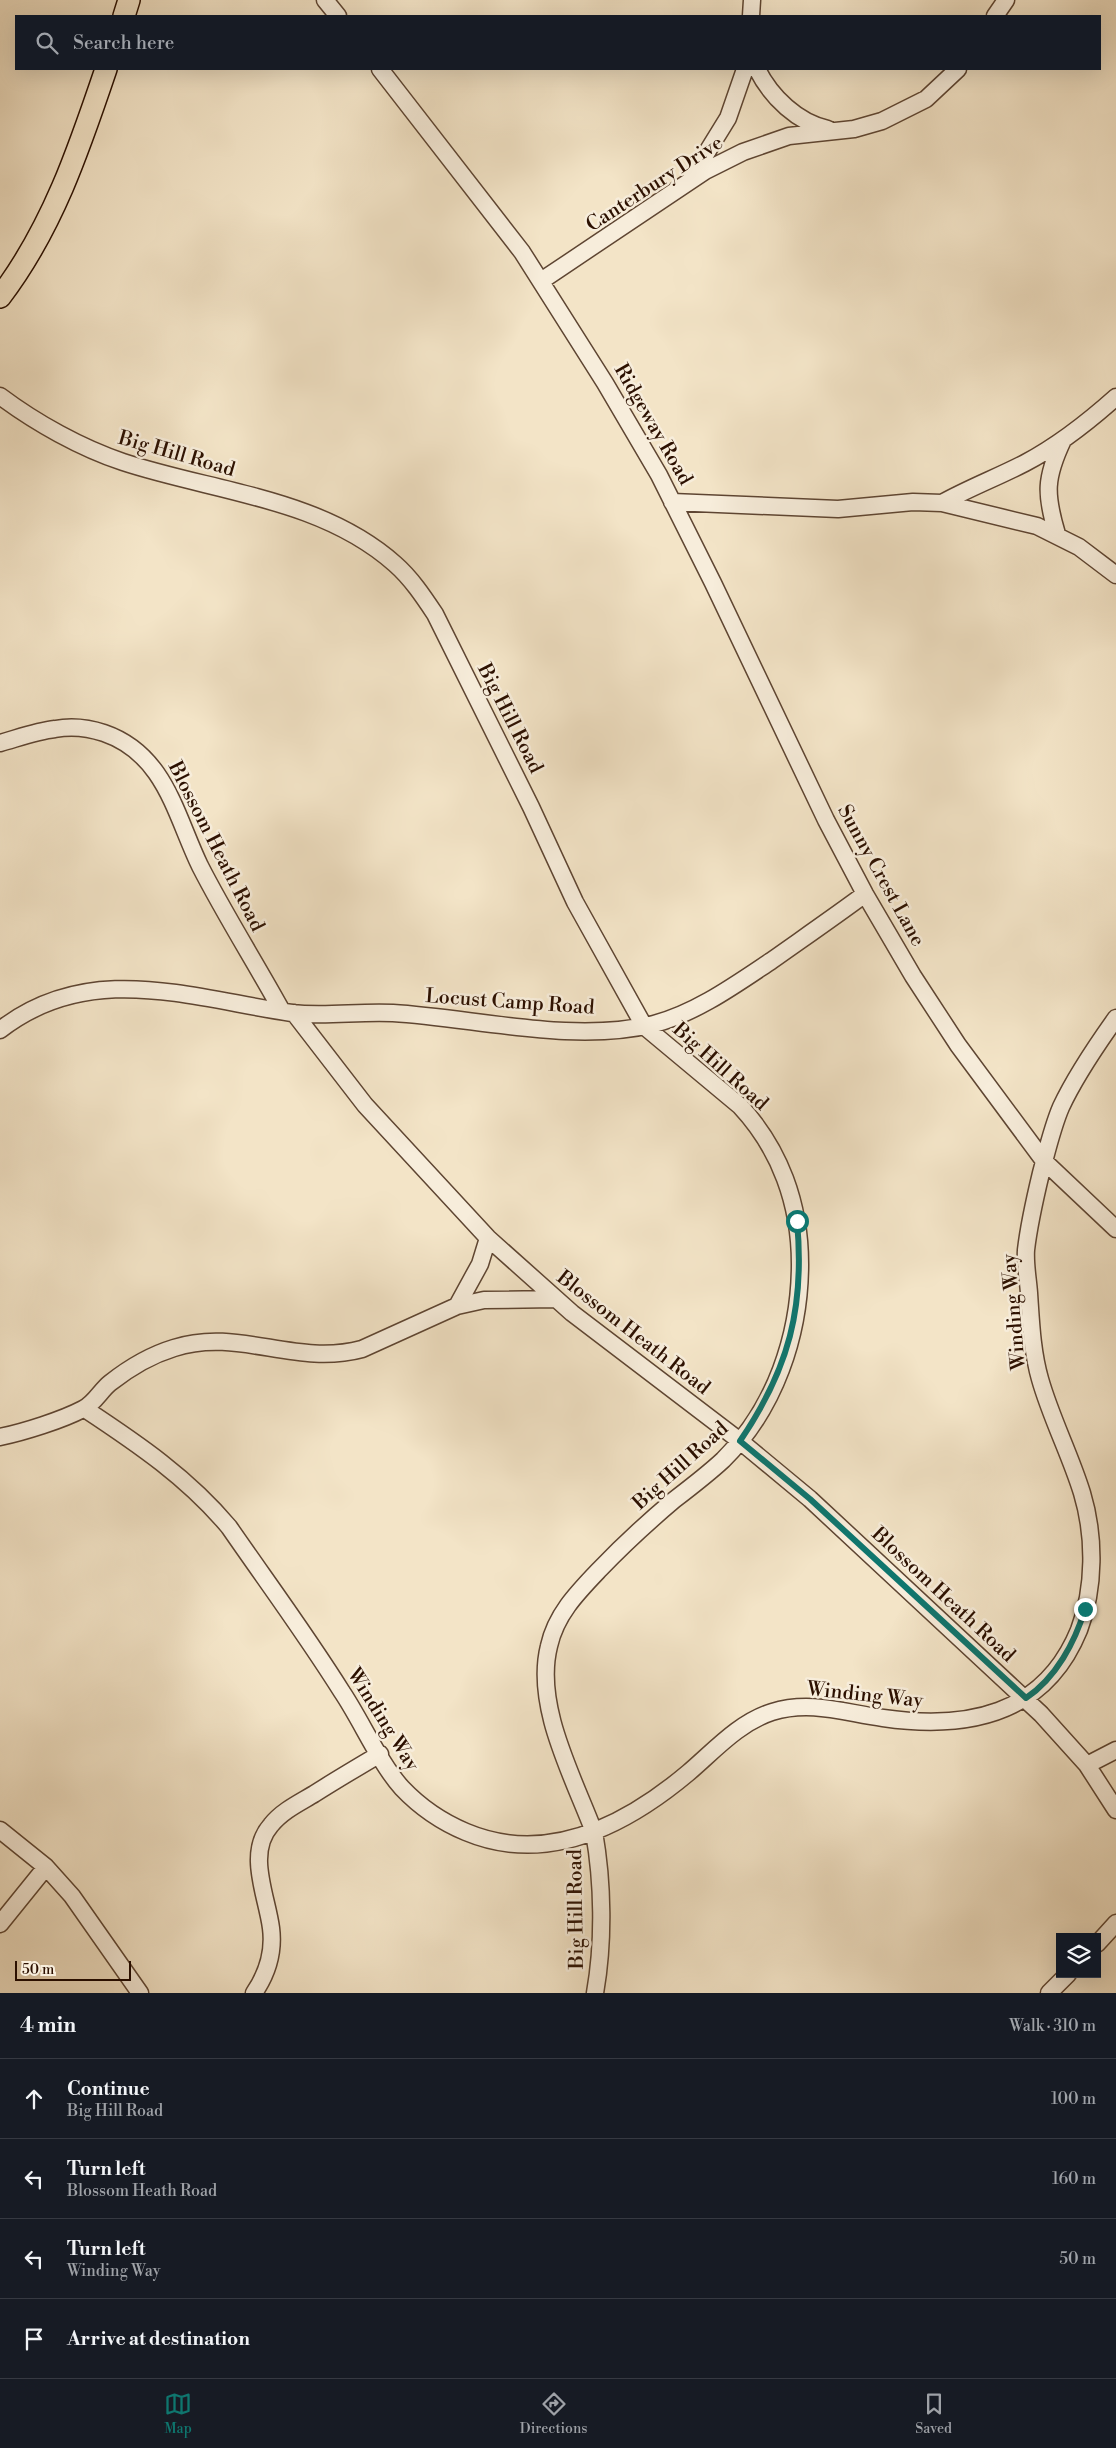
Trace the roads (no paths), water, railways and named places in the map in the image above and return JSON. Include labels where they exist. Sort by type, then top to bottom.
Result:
[{"type":"main road","points":[[124,15],[130,0]]},
{"type":"main road","points":[[0,297],[38,239],[60,196],[106,70]]},
{"type":"street","points":[[325,0],[337,15]]},
{"type":"street","points":[[751,15],[752,0]]},
{"type":"street","points":[[996,15],[1006,0]]},
{"type":"street","name":"Ridgeway Road","points":[[381,70],[475,189],[541,281],[605,383],[672,502],[838,508],[913,502],[942,503],[1037,526],[1057,534],[1079,547],[1116,575]]},
{"type":"street","points":[[689,182],[728,118],[745,70]]},
{"type":"street","points":[[759,70],[773,92],[790,110],[804,121],[835,130]]},
{"type":"street","name":"Canterbury Drive","points":[[541,281],[689,182],[743,152],[767,142],[789,136],[854,129],[903,112],[926,99],[957,70]]},
{"type":"street","name":"Big Hill Road","points":[[0,396],[15,408],[60,433],[123,462],[261,499],[327,521],[373,546],[396,564],[417,588],[435,614],[531,806],[575,902],[644,1026],[740,1106],[754,1121],[779,1163],[795,1213],[800,1252],[800,1284],[795,1320],[787,1353],[776,1380],[760,1412],[740,1441],[722,1460],[608,1560],[578,1592],[554,1628],[548,1646],[546,1669],[547,1699],[554,1727],[594,1832],[600,1900],[596,1993]]},
{"type":"street","points":[[942,503],[1026,462],[1063,440],[1094,418],[1116,397]]},
{"type":"street","points":[[1057,534],[1050,511],[1048,476],[1063,440]]},
{"type":"street","name":"Sunny Crest Lane","points":[[672,502],[826,820],[865,894],[958,1045],[1044,1162],[1116,1229]]},
{"type":"street","name":"Blossom Heath Road","points":[[0,743],[55,729],[75,728],[97,731],[117,738],[133,746],[146,758],[164,784],[200,865],[222,907],[288,1012],[364,1105],[488,1238],[555,1299],[740,1441],[810,1499],[1026,1698],[1087,1765],[1116,1810]]},
{"type":"street","name":"Locust Camp Road","points":[[0,1030],[29,1010],[50,1000],[73,993],[104,989],[138,989],[288,1012],[392,1013],[570,1031],[644,1026],[673,1018],[729,989],[865,894]]},
{"type":"street","name":"Winding Way","points":[[85,1409],[139,1444],[177,1474],[210,1505],[229,1527],[339,1686],[393,1776],[420,1805],[444,1822],[493,1841],[518,1844],[551,1842],[594,1832],[622,1820],[646,1806],[739,1729],[758,1718],[776,1711],[800,1707],[822,1707],[877,1718],[949,1723],[973,1719],[995,1712],[1026,1698],[1048,1678],[1066,1654],[1078,1631],[1089,1586],[1091,1552],[1089,1522],[1082,1493],[1044,1392],[1033,1342],[1026,1256],[1030,1223],[1044,1162],[1062,1106],[1097,1045],[1116,1018]]},
{"type":"street","points":[[457,1306],[480,1264],[488,1238]]},
{"type":"street","points":[[0,1437],[85,1409],[109,1384],[127,1370],[174,1348],[199,1342],[223,1341],[296,1353],[322,1355],[346,1353],[362,1349],[457,1306],[484,1300],[555,1299]]},
{"type":"street","points":[[1087,1765],[1116,1750]]},
{"type":"street","points":[[254,1993],[267,1968],[271,1949],[272,1929],[259,1852],[262,1838],[271,1825],[285,1811],[380,1754]]},
{"type":"street","points":[[0,1830],[46,1867],[72,1896],[140,1993]]},
{"type":"street","points":[[0,1924],[46,1867]]},
{"type":"street","points":[[1101,1940],[1116,1923]]},
{"type":"street","points":[[1049,1993],[1064,1978]]}]
